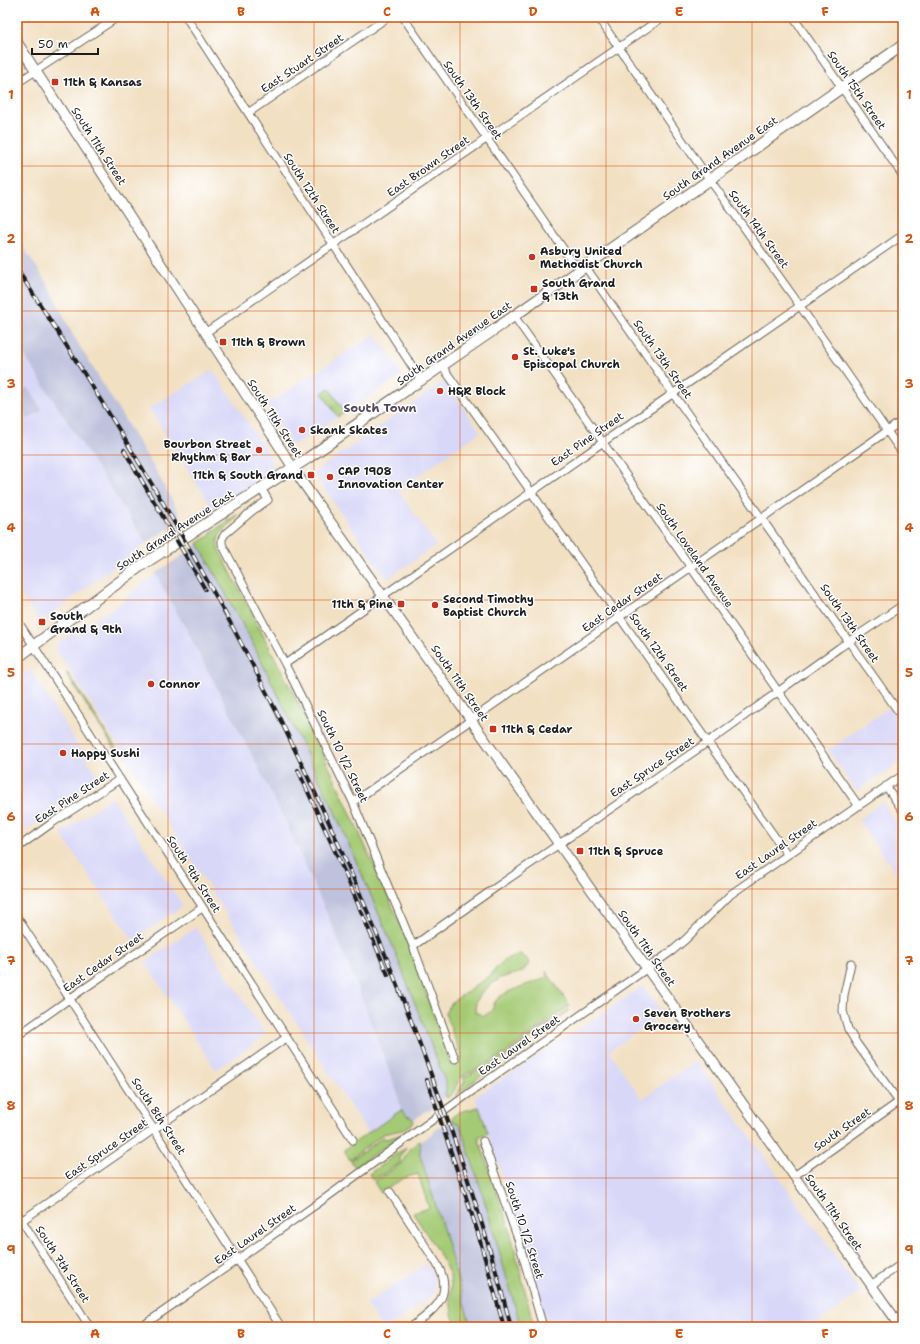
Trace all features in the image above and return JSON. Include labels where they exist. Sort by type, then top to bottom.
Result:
[{"type":"main road","name":"South Grand Avenue East","points":[[17,658],[142,564],[293,468],[903,45]]},
{"type":"street","points":[[17,83],[118,17]]},
{"type":"street","name":"South 12th Street","points":[[186,17],[421,380]]},
{"type":"street","name":"East Stuart Street","points":[[248,113],[388,17]]},
{"type":"street","name":"South 13th Street","points":[[403,17],[573,263],[585,266],[903,718]]},
{"type":"street","name":"South 14th Street","points":[[598,17],[709,179],[903,454]]},
{"type":"street","name":"East Brown Street","points":[[205,333],[663,17]]},
{"type":"street","name":"South 15th Street","points":[[792,17],[903,176]]},
{"type":"street","name":"South 11th Street","points":[[17,42],[293,468],[901,1327]]},
{"type":"street","name":"East Pine Street","points":[[286,664],[903,234]]},
{"type":"street","name":"South Loveland Avenue","points":[[514,316],[858,806]]},
{"type":"street","name":"South 12th Street","points":[[442,366],[787,854]]},
{"type":"street","name":"East Cedar Street","points":[[353,802],[903,420]]},
{"type":"street","name":"South 10 1/2 Street","points":[[261,488],[268,500],[252,511],[225,534],[222,538],[222,544],[286,664],[353,802],[413,946],[455,1059]]},
{"type":"street","name":"East Spruce Street","points":[[413,946],[708,742],[849,641],[903,605]]},
{"type":"street","name":"South 9th Street","points":[[17,620],[353,1140]]},
{"type":"street","name":"East Laurel Street","points":[[141,1327],[238,1260],[468,1094],[647,968],[686,939],[731,894],[903,775]]},
{"type":"street","name":"East Pine Street","points":[[17,848],[52,823],[120,779]]},
{"type":"street","points":[[886,786],[903,811]]},
{"type":"street","name":"East Cedar Street","points":[[17,1036],[202,908]]},
{"type":"street","name":"South 8th Street","points":[[17,917],[281,1327]]},
{"type":"street","points":[[851,963],[844,995],[843,1011],[848,1029],[857,1044],[901,1101]]},
{"type":"street","name":"East Spruce Street","points":[[19,1223],[286,1038]]},
{"type":"street","name":"South Street","points":[[794,1176],[901,1101]]},
{"type":"street","name":"South 10 1/2 Street","points":[[483,1141],[518,1238],[543,1327]]},
{"type":"street","points":[[390,1192],[442,1272],[444,1286],[442,1296],[435,1309],[411,1327]]},
{"type":"street","name":"South 7th Street","points":[[17,1213],[19,1223],[90,1327]]},
{"type":"street","points":[[871,1285],[903,1263]]},
{"type":"shaded area","points":[[17,237],[50,288],[73,335],[156,471],[179,513],[179,522],[146,543],[17,344]]},
{"type":"shaded area","points":[[375,334],[402,375],[293,446],[267,404]]},
{"type":"shaded area","points":[[17,344],[146,543],[45,619],[38,618],[35,615],[17,588]]},
{"type":"shaded area","points":[[213,370],[270,456],[273,470],[213,509],[149,408]]},
{"type":"shaded area","points":[[445,381],[480,432],[398,490],[436,545],[387,579],[313,473]]},
{"type":"shaded area","points":[[28,387],[42,410],[28,419],[17,402],[17,394]]},
{"type":"shaded area","points":[[198,543],[252,642],[334,810],[394,949],[446,1084],[445,1093],[447,1098],[445,1099],[444,1097],[432,1106],[433,1108],[428,1112],[427,1110],[413,1120],[401,1110],[397,1092],[362,999],[331,923],[287,825],[186,629],[155,574],[195,547],[194,546]]},
{"type":"shaded area","points":[[155,574],[186,629],[287,825],[331,923],[362,999],[397,1092],[401,1110],[368,1134],[63,660],[55,651],[57,644],[112,609]]},
{"type":"shaded area","points":[[30,670],[99,778],[50,811],[44,818],[17,836],[17,679]]},
{"type":"shaded area","points":[[890,707],[903,725],[903,761],[858,790],[855,789],[828,750]]},
{"type":"shaded area","points":[[112,797],[183,906],[133,940],[61,834]]},
{"type":"shaded area","points":[[882,802],[903,832],[903,866],[895,872],[858,820]]},
{"type":"shaded area","points":[[196,927],[266,1035],[216,1070],[145,962]]},
{"type":"shaded area","points":[[643,986],[663,1014],[609,1051],[642,1099],[696,1061],[861,1292],[812,1327],[548,1327],[513,1208],[475,1097]]},
{"type":"shaded area","points":[[452,1119],[453,1122],[460,1126],[482,1192],[521,1327],[471,1327],[419,1152],[421,1146],[420,1142],[434,1132],[434,1130]]},
{"type":"shaded area","points":[[426,1264],[433,1274],[435,1282],[434,1292],[430,1297],[388,1327],[381,1327],[366,1304]]},
{"type":"green space","points":[[329,388],[345,412],[338,417],[322,393]]},
{"type":"green space","points":[[237,515],[237,517],[220,534],[218,548],[306,718],[345,801],[407,939],[450,1063],[462,1058],[445,1013],[452,1002],[490,976],[498,966],[508,958],[520,954],[527,959],[529,964],[522,972],[500,978],[482,992],[476,1002],[475,1012],[484,1016],[491,1012],[495,1002],[501,996],[544,979],[547,974],[546,971],[570,1006],[538,1028],[506,1053],[461,1077],[452,1094],[447,1098],[445,1093],[446,1085],[443,1076],[394,949],[334,810],[252,642],[198,543]]},
{"type":"green space","points":[[67,672],[120,754],[117,753],[67,675]]},
{"type":"green space","points":[[569,1010],[455,1096],[465,1081],[463,1078],[508,1054],[540,1029]]},
{"type":"green space","points":[[479,1107],[488,1133],[478,1137],[510,1230],[534,1327],[521,1327],[482,1192],[460,1126],[453,1122],[452,1117],[459,1112]]},
{"type":"green space","points":[[401,1110],[407,1116],[412,1118],[414,1122],[402,1130],[383,1134],[350,1160],[344,1150]]},
{"type":"green space","points":[[403,1134],[355,1167],[351,1161],[383,1137],[386,1139]]},
{"type":"green space","points":[[420,1141],[420,1155],[445,1235],[471,1327],[456,1327],[452,1314],[450,1298],[450,1275],[440,1255],[413,1213],[429,1208],[418,1174],[404,1178],[381,1193],[374,1182],[402,1163],[409,1149]]},
{"type":"green space","points":[[406,1147],[399,1158],[401,1162],[373,1180],[369,1174]]},
{"type":"railway","points":[[17,269],[106,408],[190,550],[258,676],[321,805],[378,936],[441,1100],[484,1229],[511,1327]]},
{"type":"railway","points":[[124,450],[205,589]]},
{"type":"railway","points":[[298,770],[344,871],[388,975]]},
{"type":"railway","points":[[427,1080],[477,1230],[504,1327]]},
{"type":"place","name":"11th & Kansas","points":[[55,82]]},
{"type":"place","name":"Asbury United Methodist Church","points":[[532,257]]},
{"type":"place","name":"South Grand & 13th","points":[[534,289]]},
{"type":"place","name":"11th & Brown","points":[[223,342]]},
{"type":"place","name":"St. Luke's Episcopal Church","points":[[515,357]]},
{"type":"place","name":"H&R Block","points":[[440,391]]},
{"type":"place","name":"Skank Skates","points":[[302,430]]},
{"type":"place","name":"Bourbon Street Rhythm & Bar","points":[[259,450]]},
{"type":"place","name":"11th & South Grand","points":[[311,475]]},
{"type":"place","name":"CAP 1908 Innovation Center","points":[[330,477]]},
{"type":"place","name":"11th & Pine","points":[[401,604]]},
{"type":"place","name":"Second Timothy Baptist Church","points":[[435,605]]},
{"type":"place","name":"South Grand & 9th","points":[[42,622]]},
{"type":"place","name":"Connor","points":[[151,684]]},
{"type":"place","name":"11th & Cedar","points":[[493,729]]},
{"type":"place","name":"Happy Sushi","points":[[63,753]]},
{"type":"place","name":"11th & Spruce","points":[[580,851]]},
{"type":"place","name":"Seven Brothers Grocery","points":[[636,1019]]},
{"type":"district","name":"South Town","points":[[380,408]]}]
